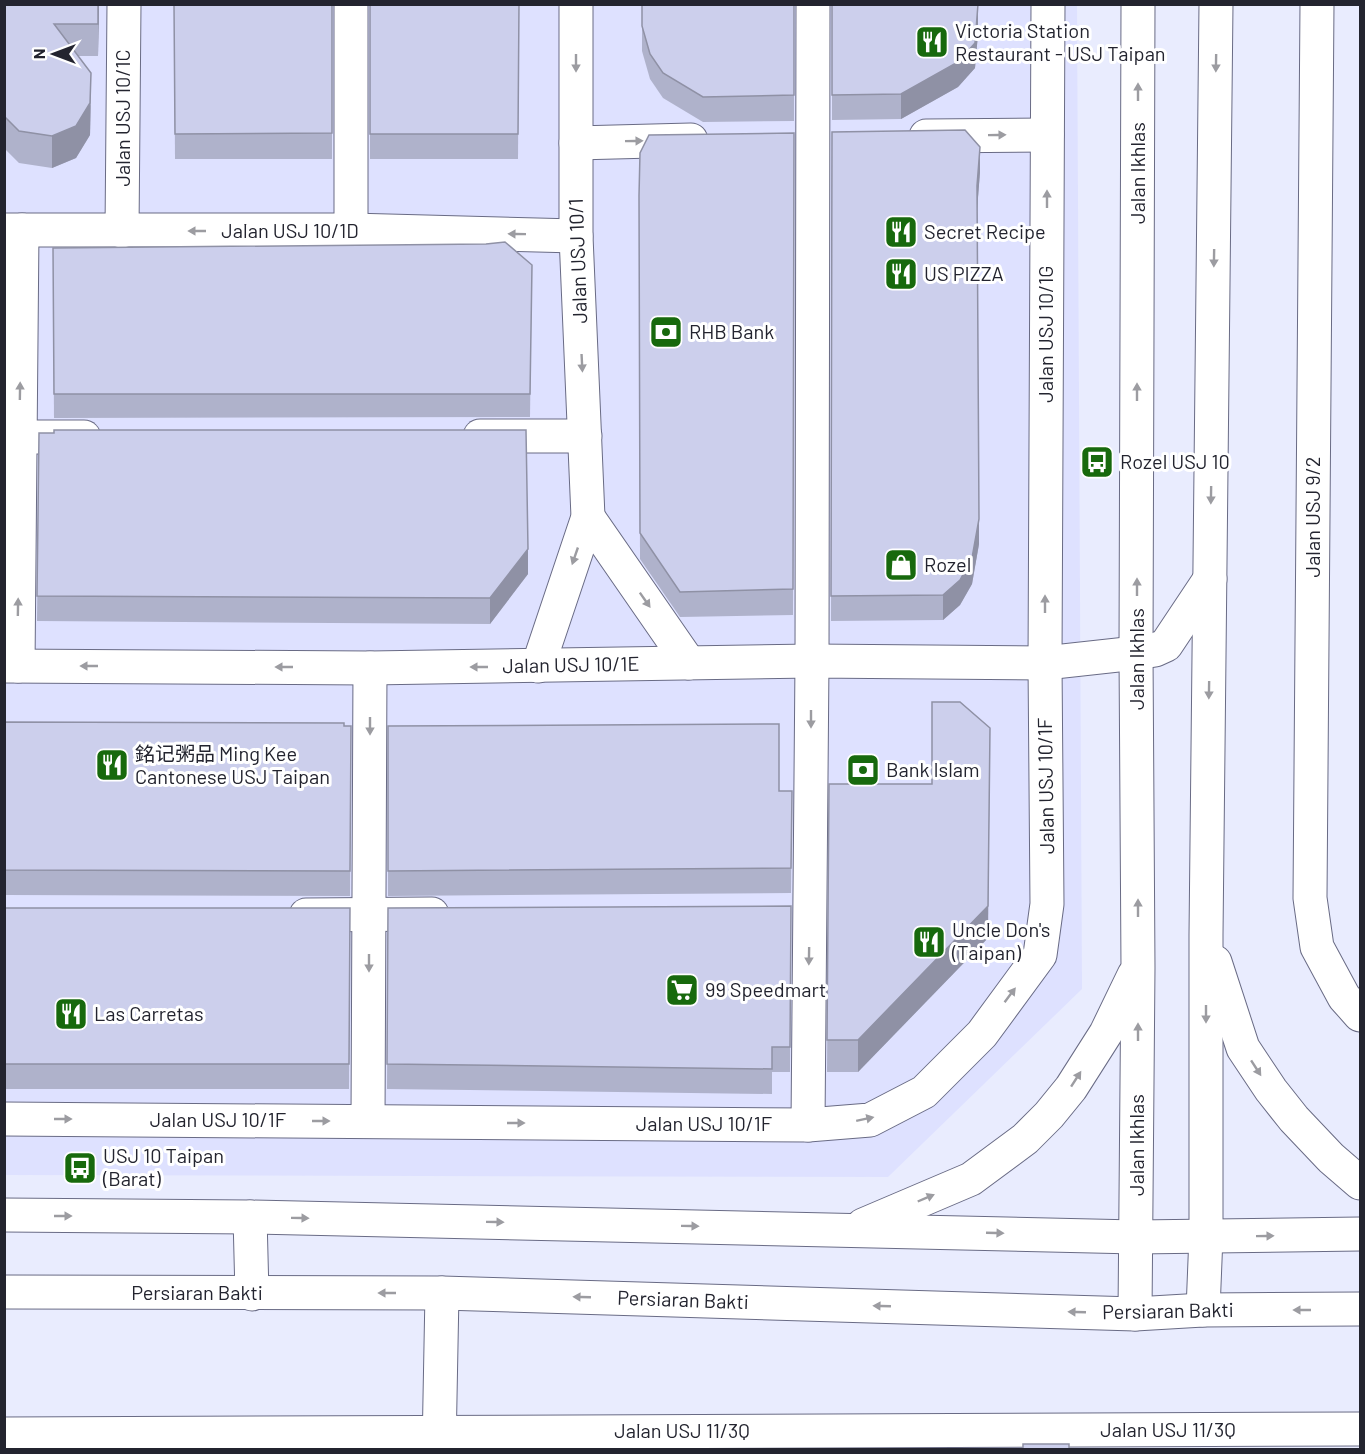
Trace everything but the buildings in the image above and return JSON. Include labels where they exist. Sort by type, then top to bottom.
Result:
[{"type":"street","name":"Jalan USJ 10/1C","points":[[122,231],[124,4]]},
{"type":"street","points":[[351,4],[351,230]]},
{"type":"street","name":"Jalan USJ 10/1","points":[[538,666],[588,518],[576,236],[576,4]]},
{"type":"street","points":[[807,1125],[798,912],[812,661],[800,138],[813,4]]},
{"type":"street","name":"Jalan USJ 10/1G","points":[[1045,663],[1048,4]]},
{"type":"street","name":"Jalan Ikhlas","points":[[1135,1314],[1138,966],[1136,653],[1138,4]]},
{"type":"street","points":[[1203,1310],[1206,1236],[1206,935],[1216,4]]},
{"type":"street","name":"Jalan USJ 9/2","points":[[1317,4],[1310,898],[1317,946],[1344,998],[1360,1015]]},
{"type":"street","points":[[894,136],[1047,135]]},
{"type":"street","points":[[800,138],[847,137]]},
{"type":"street","points":[[576,143],[717,140]]},
{"type":"street","name":"Jalan USJ 10/1D","points":[[13,230],[351,230],[576,236]]},
{"type":"street","points":[[11,666],[13,230]]},
{"type":"street","points":[[455,436],[585,436]]},
{"type":"street","points":[[12,437],[114,437]]},
{"type":"street","points":[[588,518],[689,663]]},
{"type":"street","name":"Jalan USJ 10/1E","points":[[11,666],[370,668],[812,661],[1045,663],[1136,653],[1155,650],[1167,645],[1210,579]]},
{"type":"street","name":"Jalan USJ 10/1F","points":[[4,1119],[807,1125],[870,1120],[924,1092],[982,1034],[1040,956],[1047,904],[1045,663]]},
{"type":"street","points":[[368,1121],[370,668]]},
{"type":"street","points":[[275,915],[464,914]]},
{"type":"street","points":[[1206,935],[1243,1048],[1294,1119],[1331,1158],[1360,1183]]},
{"type":"street","points":[[853,1230],[970,1179],[1025,1139],[1071,1088],[1106,1033],[1138,966]]},
{"type":"street","points":[[4,1215],[250,1217],[1136,1237],[1360,1234]]},
{"type":"street","points":[[250,1217],[252,1294]]},
{"type":"street","name":"Persiaran Bakti","points":[[4,1292],[442,1293],[1135,1314],[1203,1310],[1360,1309]]},
{"type":"street","points":[[439,1441],[442,1293]]},
{"type":"street","name":"Jalan USJ 11/3Q","points":[[4,1434],[44,1441],[1192,1440],[1360,1430]]},
{"type":"shaded area","points":[[5,5],[1077,5],[1082,989],[888,1177],[5,1175]]},
{"type":"place","name":"Victoria Station Restaurant - USJ Taipan","points":[[932,42]]},
{"type":"place","name":"Secret Recipe","points":[[901,232]]},
{"type":"place","name":"US PIZZA","points":[[901,274]]},
{"type":"place","name":"RHB Bank","points":[[666,332]]},
{"type":"place","name":"Rozel USJ 10","points":[[1097,462]]},
{"type":"place","name":"Rozel","points":[[901,565]]},
{"type":"place","name":"銘记粥品 Ming Kee Cantonese USJ Taipan","points":[[112,765]]},
{"type":"place","name":"Bank Islam","points":[[863,770]]},
{"type":"place","name":"Uncle Don's (Taipan)","points":[[929,942]]},
{"type":"place","name":"99 Speedmart","points":[[682,990]]},
{"type":"place","name":"Las Carretas","points":[[71,1014]]},
{"type":"place","name":"USJ 10 Taipan (Barat)","points":[[80,1168]]}]
